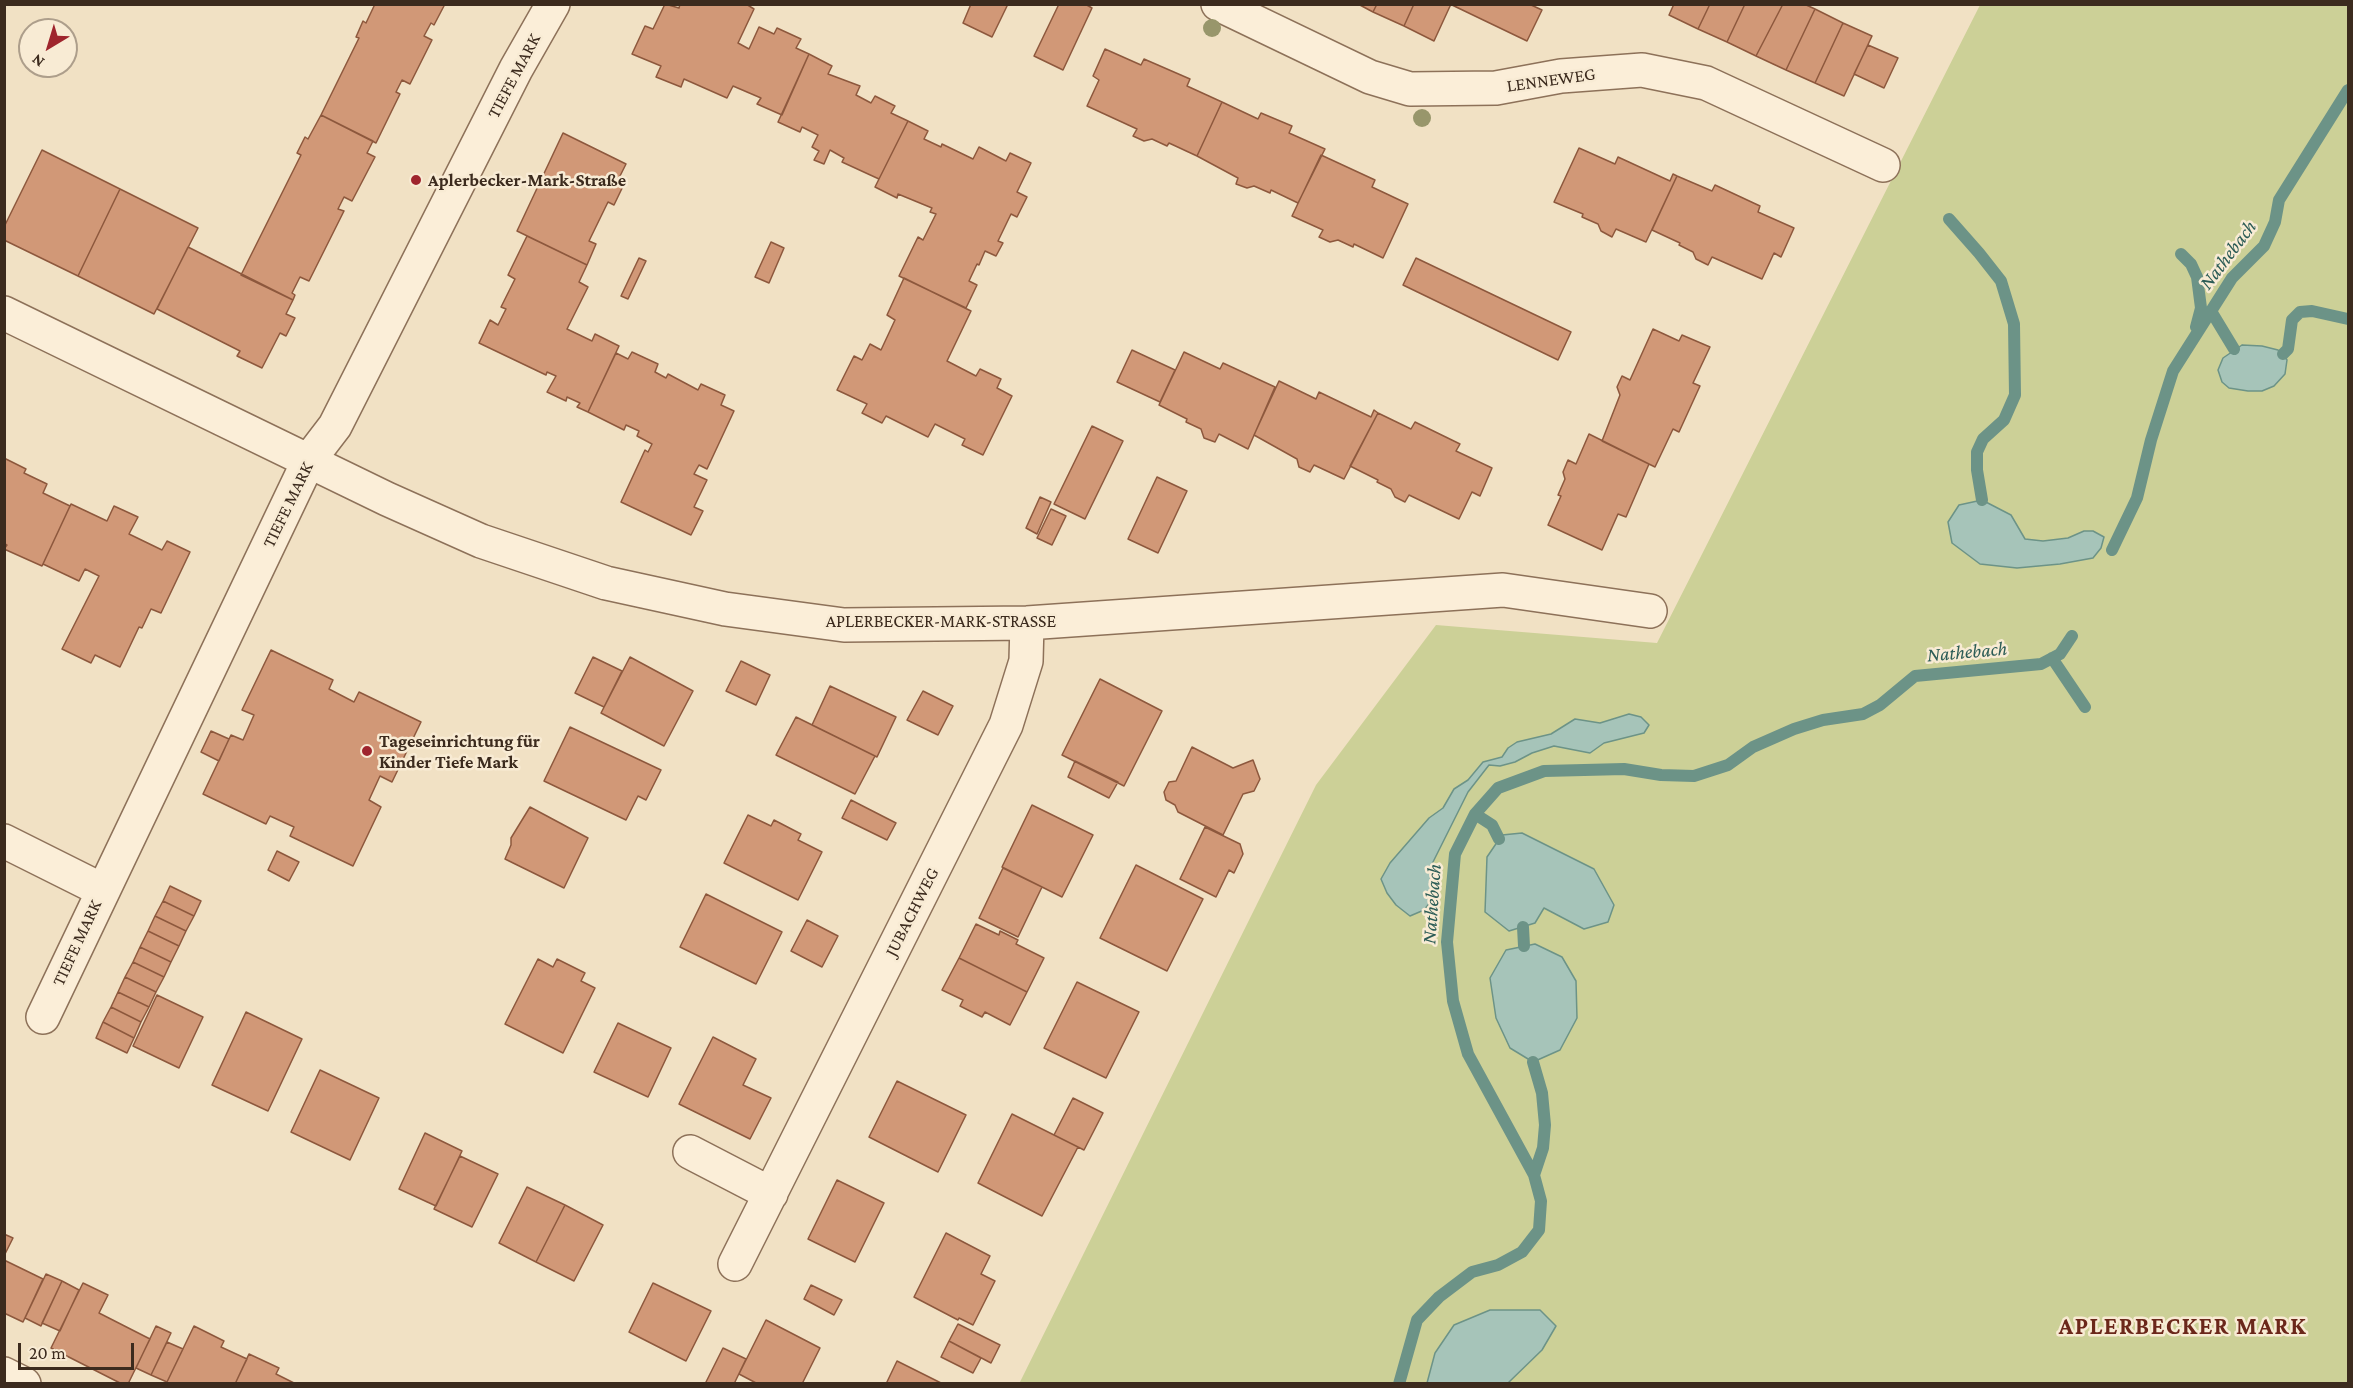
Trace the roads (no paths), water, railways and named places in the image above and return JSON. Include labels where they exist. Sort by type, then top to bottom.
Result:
[{"type":"street","name":"TIEFE MARK","points":[[43,1017],[309,460],[335,426],[516,69],[553,4]]},
{"type":"street","name":"LENNEWEG","points":[[1218,4],[1370,77],[1410,89],[1496,88],[1561,76],[1642,70],[1706,83],[1883,165]]},
{"type":"street","name":"APLERBECKER-MARK-STRASSE","points":[[4,313],[481,541],[618,585],[725,609],[844,625],[1027,623],[1503,590],[1650,611]]},
{"type":"street","name":"JUBACHWEG","points":[[735,1264],[1006,725],[1026,662],[1027,623]]},
{"type":"street","points":[[4,841],[102,890]]},
{"type":"street","points":[[690,1152],[771,1194]]},
{"type":"street","points":[[4,1374],[24,1383]]},
{"type":"water","points":[[2242,345],[2262,346],[2278,350],[2283,354],[2287,360],[2285,374],[2274,386],[2262,391],[2248,391],[2229,388],[2222,382],[2218,370],[2223,358]]},
{"type":"water","points":[[1982,500],[2011,515],[2025,539],[2043,541],[2068,538],[2084,531],[2093,531],[2104,537],[2101,548],[2093,558],[2060,564],[2017,568],[1980,564],[1952,543],[1948,522],[1959,505]]},
{"type":"water","points":[[1629,714],[1641,717],[1649,725],[1644,733],[1604,743],[1590,753],[1554,746],[1532,753],[1515,762],[1500,766],[1489,765],[1468,792],[1432,864],[1430,883],[1432,900],[1424,910],[1410,916],[1396,905],[1381,879],[1390,863],[1429,818],[1443,808],[1454,789],[1468,780],[1483,762],[1502,757],[1508,748],[1517,742],[1551,734],[1575,719],[1600,723]]},
{"type":"water","points":[[1522,833],[1594,869],[1614,905],[1608,922],[1584,929],[1544,908],[1535,923],[1509,931],[1485,912],[1487,857],[1502,835]]},
{"type":"water","points":[[1535,944],[1562,957],[1576,981],[1577,1018],[1560,1050],[1533,1062],[1510,1048],[1496,1018],[1490,978],[1506,950]]},
{"type":"water","points":[[1490,1310],[1540,1310],[1556,1326],[1542,1350],[1508,1383],[1427,1383],[1435,1353],[1454,1325]]},
{"type":"waterway","name":"Nathebach","points":[[2112,550],[2137,498],[2151,440],[2173,371],[2232,278],[2264,246],[2275,222],[2279,200],[2348,90]]},
{"type":"waterway","points":[[1949,219],[2001,281],[2014,324],[2015,395],[2004,420],[1983,439],[1977,452],[1977,470],[1982,500]]},
{"type":"waterway","points":[[2181,254],[2191,264],[2197,277],[2201,308],[2196,327]]},
{"type":"waterway","points":[[2211,311],[2234,349]]},
{"type":"waterway","points":[[2283,354],[2288,349],[2292,320],[2300,312],[2312,311],[2348,319]]},
{"type":"waterway","name":"Nathebach","points":[[1399,1384],[1417,1320],[1439,1297],[1472,1272],[1498,1265],[1522,1252],[1539,1230],[1541,1201],[1534,1175],[1468,1054],[1453,1001],[1447,942],[1455,854],[1475,814],[1498,788],[1544,771],[1624,769],[1661,775],[1694,776],[1728,765],[1753,747],[1794,729],[1823,720],[1863,714],[1880,705],[1915,676],[2041,664],[2060,654],[2072,636]]},
{"type":"waterway","points":[[2052,658],[2085,707]]},
{"type":"waterway","points":[[1475,814],[1492,825],[1499,839]]},
{"type":"waterway","points":[[1523,927],[1524,946]]},
{"type":"waterway","points":[[1533,1062],[1542,1093],[1545,1125],[1543,1148],[1534,1175]]},
{"type":"place","name":"Aplerbecker-Mark-Straße","points":[[416,180]]},
{"type":"place","name":"Tageseinrichtung für Kinder Tiefe Mark","points":[[367,751]]},
{"type":"district","name":"APLERBECKER MARK","points":[[2183,1327]]}]
